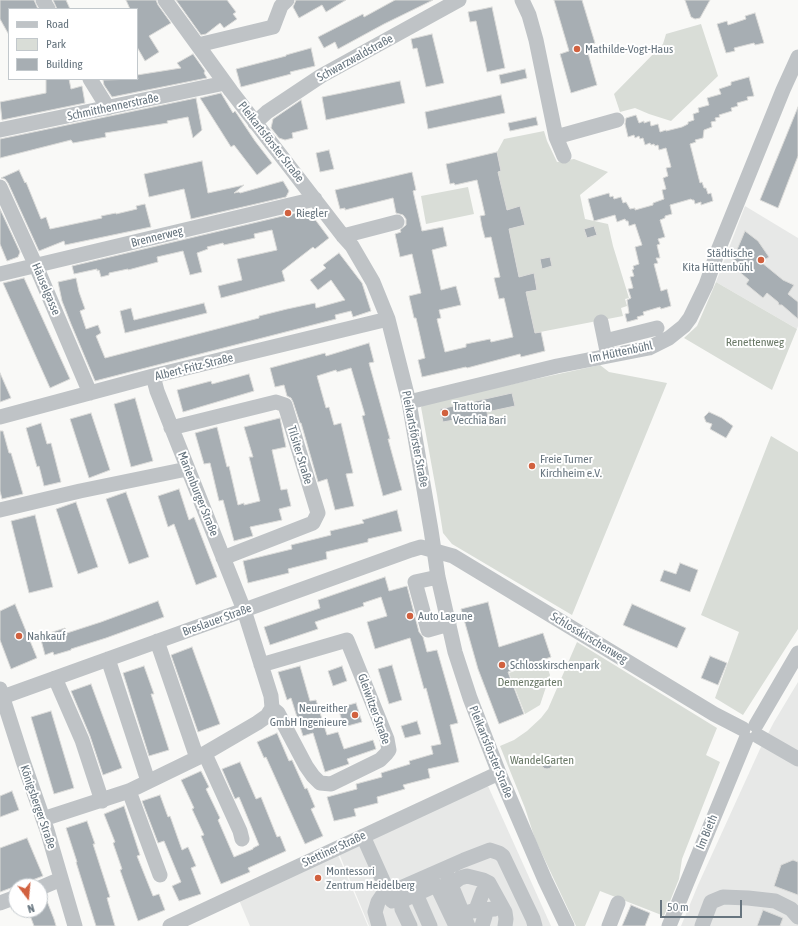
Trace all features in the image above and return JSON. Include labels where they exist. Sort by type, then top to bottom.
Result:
[{"type":"street","name":"Pleikartsförster Straße","points":[[165,0],[255,123],[347,241],[373,282],[387,316],[409,402],[438,577],[455,652],[470,698],[499,773],[545,880],[567,926]]},
{"type":"street","points":[[198,45],[273,27],[281,6],[287,0]]},
{"type":"street","name":"Schwarzwaldstraße","points":[[255,123],[266,112],[321,76],[438,5],[459,0]]},
{"type":"street","points":[[522,0],[529,15],[536,40],[556,137],[564,156]]},
{"type":"street","name":"Im Hüttenbühl","points":[[409,402],[549,368],[649,348],[660,344],[684,326],[690,318],[706,285],[719,248],[783,90],[798,57]]},
{"type":"street","points":[[91,80],[108,108]]},
{"type":"street","name":"Schmitthennerstraße","points":[[0,130],[225,83]]},
{"type":"street","points":[[556,137],[617,120]]},
{"type":"street","name":"Häuselgasse","points":[[0,187],[36,266],[90,393]]},
{"type":"street","name":"Brennerweg","points":[[0,274],[315,199]]},
{"type":"street","points":[[347,241],[397,222]]},
{"type":"street","name":"Albert-Fritz-Straße","points":[[0,417],[387,316]]},
{"type":"street","points":[[601,322],[608,356]]},
{"type":"street","points":[[605,341],[657,328]]},
{"type":"street","name":"Marienburger Straße","points":[[154,376],[157,391],[244,610],[260,665],[271,696],[272,708]]},
{"type":"street","name":"Tilsiter Straße","points":[[172,428],[276,402],[285,405],[318,513],[313,523],[223,558]]},
{"type":"street","points":[[0,510],[187,468]]},
{"type":"street","name":"Breslauer Straße","points":[[1,694],[55,678],[411,550],[421,548],[434,550]]},
{"type":"street","name":"Schlosskirschenweg","points":[[434,550],[453,556],[714,714],[751,732],[798,760]]},
{"type":"street","points":[[438,577],[415,582],[428,630],[449,624]]},
{"type":"street","name":"Gleiwitzer Straße","points":[[260,665],[347,640],[387,739],[389,750],[380,760],[331,784],[320,783],[306,766],[278,713],[272,708]]},
{"type":"street","points":[[157,641],[201,756],[240,831],[242,839]]},
{"type":"street","name":"Im Bieth","points":[[669,926],[751,732],[798,653]]},
{"type":"street","points":[[108,659],[148,781]]},
{"type":"street","points":[[55,678],[82,740],[102,801]]},
{"type":"street","name":"Königsberger Straße","points":[[1,694],[6,727],[43,819],[75,926]]},
{"type":"street","points":[[43,819],[129,791],[201,756],[257,723],[267,716],[272,708]]},
{"type":"street","name":"Stettiner Straße","points":[[170,926],[499,773]]},
{"type":"street","points":[[129,791],[160,875]]},
{"type":"street","points":[[363,836],[402,926]]},
{"type":"street","points":[[380,926],[375,916],[375,908],[380,899],[388,893],[490,850],[503,856],[535,926]]},
{"type":"street","points":[[428,922],[455,884],[464,865],[464,860]]},
{"type":"street","points":[[447,868],[470,917]]},
{"type":"street","points":[[48,885],[61,879]]},
{"type":"street","points":[[410,926],[401,902],[434,886],[483,880],[489,883],[506,916],[505,926]]},
{"type":"street","points":[[470,917],[477,907],[483,891]]},
{"type":"street","points":[[416,894],[428,922]]},
{"type":"street","points":[[702,926],[711,902],[723,897],[775,901],[791,909],[798,917]]},
{"type":"street","points":[[610,926],[618,903]]},
{"type":"street","points":[[470,917],[501,906]]},
{"type":"street","points":[[470,917],[485,916],[482,926]]},
{"type":"shaded area","name":"Städtische Kita Hüttenbühl","points":[[745,206],[798,238],[797,329],[716,282]]},
{"type":"shaded area","points":[[798,682],[798,926],[681,926],[760,749]]},
{"type":"shaded area","points":[[488,786],[551,926],[369,926],[338,851]]},
{"type":"shaded area","name":"Montessori Zentrum Heidelberg","points":[[338,855],[368,926],[250,926],[239,900]]},
{"type":"green space","points":[[701,24],[718,76],[671,121],[635,108],[620,112],[614,94],[663,44],[666,34]]},
{"type":"green space","points":[[544,131],[557,162],[574,159],[608,172],[580,195],[585,219],[608,224],[629,298],[625,299],[627,306],[621,308],[623,316],[535,333],[527,298],[522,293],[537,290],[534,274],[519,277],[509,229],[525,225],[520,207],[506,210],[498,172],[501,171],[497,152],[504,139]]},
{"type":"green space","points":[[468,187],[474,214],[426,224],[421,196]]},
{"type":"green space","name":"Renettenweg","points":[[716,282],[797,329],[772,390],[684,338],[697,326]]},
{"type":"green space","name":"Freie Turner Kirchheim e.V.","points":[[600,365],[609,372],[667,383],[572,615],[452,544],[443,533],[421,407],[425,403]]},
{"type":"green space","points":[[771,436],[798,452],[798,629],[743,715],[715,698],[739,632],[701,615]]},
{"type":"green space","name":"WandelGarten","points":[[577,642],[717,728],[706,755],[720,762],[682,859],[679,879],[664,916],[600,891],[585,926],[576,926],[535,839],[525,808],[500,746],[514,740],[527,731],[548,709]]},
{"type":"green space","name":"Demenzgarten","points":[[545,660],[550,675],[540,705],[525,714],[509,673]]},
{"type":"building","points":[[0,0],[34,0],[38,8],[8,8],[8,33],[0,19]]},
{"type":"building","points":[[53,0],[66,0],[70,8],[57,8]]},
{"type":"building","points":[[126,0],[156,0],[171,23],[149,36],[159,52],[145,61],[138,49],[138,8],[130,8]]},
{"type":"building","points":[[176,0],[227,0],[236,12],[233,14],[237,19],[224,28],[220,23],[206,34],[201,35]]},
{"type":"building","points":[[296,0],[346,0],[326,12],[322,5],[299,18],[293,7]]},
{"type":"building","points":[[395,0],[433,0],[338,49],[335,42],[324,48],[318,37],[363,14],[364,17]]},
{"type":"building","name":"Mathilde-Vogt-Haus","points":[[554,0],[582,0],[595,43],[586,46],[597,85],[571,93],[560,54],[569,51]]},
{"type":"building","points":[[685,0],[710,0],[700,18],[695,19],[691,17]]},
{"type":"building","points":[[492,7],[505,68],[487,72],[476,21],[470,22],[468,12]]},
{"type":"building","points":[[755,13],[764,43],[755,45],[754,43],[734,48],[735,51],[726,53],[717,24],[727,21],[728,25],[746,19],[745,16]]},
{"type":"building","points":[[432,34],[444,83],[426,87],[417,48],[413,49],[411,39]]},
{"type":"building","points":[[311,48],[315,66],[241,87],[236,69]]},
{"type":"building","points":[[193,54],[205,71],[204,73],[207,78],[112,97],[104,85],[103,80],[138,80],[138,75],[181,68],[177,63]]},
{"type":"building","points":[[525,69],[527,78],[501,84],[499,75]]},
{"type":"building","points":[[749,77],[754,96],[747,97],[748,100],[737,103],[738,106],[731,108],[732,111],[719,115],[720,117],[715,118],[716,121],[711,122],[712,127],[704,130],[703,138],[695,140],[696,142],[690,144],[700,183],[702,182],[708,194],[711,193],[713,201],[701,205],[701,202],[695,204],[694,200],[691,199],[670,205],[672,214],[665,216],[665,218],[660,220],[665,237],[658,239],[660,244],[657,245],[660,258],[656,258],[658,263],[654,264],[661,291],[667,289],[671,306],[661,309],[660,307],[643,312],[644,315],[637,317],[638,319],[627,322],[625,314],[629,313],[627,300],[631,298],[628,289],[633,288],[630,277],[634,276],[632,270],[634,269],[633,266],[639,264],[635,247],[642,245],[635,224],[629,226],[628,221],[625,219],[617,222],[615,215],[594,221],[588,199],[609,193],[610,197],[613,196],[614,199],[621,197],[623,203],[626,202],[630,209],[635,208],[635,210],[653,205],[653,203],[664,199],[662,190],[666,189],[663,178],[668,176],[666,168],[671,167],[666,148],[659,150],[658,145],[651,145],[650,143],[645,145],[643,138],[640,139],[639,136],[635,138],[634,135],[628,137],[625,124],[626,118],[636,115],[639,123],[650,121],[651,126],[658,124],[660,132],[682,127],[688,124],[688,122],[694,120],[693,114],[699,112],[698,108],[709,105],[707,98],[721,94],[719,89],[731,85],[731,82]]},
{"type":"building","points":[[46,80],[69,80],[71,89],[82,86],[85,103],[2,120],[0,102],[46,93]]},
{"type":"building","points":[[400,81],[405,103],[326,120],[322,97]]},
{"type":"building","points":[[221,93],[233,113],[235,111],[272,163],[257,175],[234,145],[231,147],[200,98]]},
{"type":"building","points":[[501,95],[505,113],[428,129],[425,112]]},
{"type":"building","points":[[196,98],[202,130],[193,138],[188,117],[167,121],[168,123],[105,133],[106,137],[73,143],[71,140],[0,158],[0,139]]},
{"type":"building","points":[[301,100],[308,129],[292,133],[293,138],[285,140],[279,138],[271,128],[273,119]]},
{"type":"building","points":[[798,107],[798,156],[778,208],[760,200]]},
{"type":"building","points":[[536,117],[538,125],[510,131],[508,123]]},
{"type":"building","points":[[329,150],[334,169],[320,172],[316,153]]},
{"type":"building","points":[[497,152],[501,171],[498,172],[507,210],[520,206],[525,225],[509,229],[519,277],[534,273],[537,290],[526,292],[535,333],[541,332],[545,351],[521,357],[520,354],[467,368],[422,377],[418,360],[425,358],[416,318],[414,318],[409,296],[421,293],[412,254],[400,257],[395,234],[401,232],[400,230],[406,225],[406,219],[403,215],[396,213],[393,198],[345,210],[345,208],[340,209],[335,190],[412,172],[416,190],[413,191],[422,231],[443,227],[447,246],[432,250],[441,290],[456,286],[461,305],[439,310],[441,318],[437,319],[445,352],[466,347],[466,344],[490,339],[491,342],[513,337],[504,298],[499,299],[494,278],[500,277],[491,237],[485,238],[482,227],[480,216],[485,215],[477,180],[455,185],[454,183],[450,184],[446,164]]},
{"type":"building","points":[[202,161],[208,193],[244,185],[234,193],[240,193],[283,181],[289,191],[286,197],[191,219],[184,189],[149,197],[144,174]]},
{"type":"building","points":[[19,170],[25,183],[26,182],[41,219],[46,217],[50,229],[102,218],[101,216],[137,209],[136,206],[145,204],[151,227],[65,245],[64,241],[39,251],[8,183],[5,179],[1,178]]},
{"type":"building","points":[[0,209],[20,252],[18,257],[7,261],[0,244]]},
{"type":"building","points":[[308,210],[329,238],[315,249],[313,247],[282,271],[285,281],[221,298],[218,286],[242,280],[237,259],[277,250],[272,230],[254,234],[255,238],[207,247],[208,249],[197,253],[202,272],[190,275],[183,251],[157,257],[158,262],[128,270],[109,273],[109,275],[101,277],[99,270],[97,271],[97,269],[74,274],[72,266]]},
{"type":"building","points":[[594,226],[597,235],[587,238],[584,229]]},
{"type":"building","points":[[745,231],[758,241],[769,257],[761,262],[783,280],[794,285],[788,294],[798,302],[798,319],[782,305],[779,305],[778,302],[767,293],[763,298],[746,284],[749,280],[736,269],[740,264],[733,259]]},
{"type":"building","points":[[339,253],[362,283],[371,311],[353,317],[351,311],[335,315],[336,319],[95,381],[62,301],[58,282],[76,278],[85,309],[80,311],[86,329],[98,325],[101,333],[96,336],[105,358],[259,318],[259,316],[287,309],[315,303],[316,308],[345,300],[331,280],[318,290],[310,280],[326,268],[323,265]]},
{"type":"building","points":[[550,257],[552,266],[542,269],[540,259]]},
{"type":"building","points":[[24,278],[70,379],[50,388],[3,283]]},
{"type":"building","points":[[204,303],[207,313],[125,333],[120,311],[131,308],[134,320]]},
{"type":"building","points":[[369,343],[374,362],[369,363],[390,439],[388,439],[402,490],[383,496],[362,416],[365,415],[351,368],[337,372],[336,370],[317,376],[326,408],[329,407],[334,425],[341,423],[353,473],[346,474],[354,506],[335,510],[327,479],[318,482],[301,423],[293,402],[291,398],[287,396],[284,385],[275,387],[270,368],[325,353],[326,356]]},
{"type":"building","points":[[0,373],[11,398],[0,402]]},
{"type":"building","points":[[249,374],[254,391],[183,412],[177,390],[211,381],[212,384]]},
{"type":"building","points":[[512,393],[515,406],[487,412],[488,418],[456,425],[454,420],[443,422],[440,409]]},
{"type":"building","points":[[135,398],[153,461],[131,467],[114,404]]},
{"type":"building","points":[[709,412],[722,418],[733,426],[726,438],[710,429],[712,424],[706,422],[704,417]]},
{"type":"building","points":[[91,413],[110,470],[89,478],[70,419]]},
{"type":"building","points":[[280,418],[286,447],[272,450],[281,490],[287,489],[291,506],[279,509],[282,520],[250,527],[253,536],[234,541],[223,500],[219,501],[210,463],[204,464],[195,433],[217,427],[227,467],[229,466],[238,505],[244,503],[244,505],[260,501],[249,457],[253,457],[244,427]]},
{"type":"building","points":[[41,423],[47,444],[51,443],[61,482],[44,486],[26,428]]},
{"type":"building","points":[[0,431],[3,431],[23,494],[2,499],[0,491]]},
{"type":"building","points":[[179,489],[189,520],[194,517],[217,577],[196,585],[174,524],[168,527],[158,496]]},
{"type":"building","points":[[126,492],[149,557],[129,564],[106,499]]},
{"type":"building","points":[[76,502],[98,567],[78,574],[56,509]]},
{"type":"building","points":[[397,510],[402,531],[368,539],[368,542],[326,552],[327,559],[288,569],[289,573],[248,583],[243,561],[292,549],[291,545],[331,535],[330,531],[364,523],[362,520]]},
{"type":"building","points":[[35,515],[53,587],[29,593],[11,521]]},
{"type":"building","points":[[680,563],[698,570],[690,592],[660,581],[664,570],[676,574]]},
{"type":"building","points":[[385,577],[389,591],[407,586],[419,632],[423,637],[427,652],[437,650],[458,723],[450,725],[459,762],[428,769],[430,778],[403,785],[405,789],[377,797],[378,803],[354,809],[356,816],[334,821],[327,797],[357,789],[356,784],[382,777],[381,773],[410,764],[409,761],[433,754],[431,746],[441,744],[426,688],[424,689],[410,638],[375,649],[367,622],[387,616],[381,597],[363,603],[364,606],[315,622],[318,629],[270,645],[264,627],[320,608],[318,600]]},
{"type":"building","points":[[158,601],[164,617],[71,650],[54,655],[53,652],[45,655],[40,636],[65,628],[67,633]]},
{"type":"building","name":"Schlosskirschenpark","points":[[488,602],[499,647],[543,633],[551,657],[508,672],[524,714],[499,724],[478,669],[461,609]]},
{"type":"building","name":"Nahkauf","points":[[15,604],[37,658],[11,669],[0,640],[0,611]]},
{"type":"building","points":[[632,604],[686,628],[677,648],[623,625]]},
{"type":"building","points":[[192,647],[220,724],[198,732],[171,655]]},
{"type":"building","points":[[710,656],[727,663],[718,685],[701,678]]},
{"type":"building","points":[[392,665],[402,700],[389,704],[378,669]]},
{"type":"building","points":[[144,666],[154,694],[151,694],[169,750],[149,756],[123,673]]},
{"type":"building","points":[[300,666],[310,701],[316,700],[327,735],[338,732],[344,749],[373,740],[376,749],[347,759],[349,764],[325,772],[313,733],[303,736],[291,698],[287,700],[278,672]]},
{"type":"building","points":[[342,666],[347,681],[333,686],[328,671]]},
{"type":"building","points":[[91,684],[122,768],[103,775],[90,736],[71,691]]},
{"type":"building","points":[[356,703],[362,722],[344,727],[338,708]]},
{"type":"building","points":[[51,711],[74,788],[54,794],[31,717]]},
{"type":"building","points":[[417,721],[421,734],[405,738],[401,726]]},
{"type":"building","points":[[277,733],[289,761],[292,760],[305,789],[307,788],[315,807],[311,809],[323,836],[305,844],[266,757],[264,758],[257,742]]},
{"type":"building","points":[[545,757],[549,757],[553,763],[549,769],[545,769],[541,765],[541,761]]},
{"type":"building","points":[[240,762],[256,799],[261,797],[277,837],[280,836],[286,851],[248,868],[250,872],[221,884],[201,836],[204,835],[192,809],[194,808],[181,780],[201,771],[209,787],[206,789],[220,818],[218,820],[234,857],[259,845],[239,797],[235,799],[222,769]]},
{"type":"building","points":[[12,791],[19,810],[0,817],[0,796]]},
{"type":"building","points":[[160,795],[168,817],[170,816],[182,850],[188,847],[196,866],[191,868],[201,894],[179,901],[172,886],[181,882],[164,841],[158,843],[142,801]]},
{"type":"building","points":[[124,806],[140,855],[137,856],[153,896],[159,894],[165,910],[138,921],[120,870],[122,869],[113,843],[115,842],[104,814]]},
{"type":"building","points":[[87,821],[110,897],[107,898],[115,926],[96,926],[66,828]]},
{"type":"building","points":[[27,838],[43,876],[38,878],[8,878],[8,889],[0,892],[0,848]]},
{"type":"building","points":[[793,860],[798,862],[798,895],[774,886],[781,865]]},
{"type":"building","points":[[48,904],[56,926],[34,926],[31,918],[48,918]]},
{"type":"building","points":[[631,905],[650,913],[645,926],[622,926]]},
{"type":"building","points":[[763,910],[783,918],[780,926],[757,926]]},
{"type":"place","name":"Mathilde-Vogt-Haus","points":[[577,49]]},
{"type":"place","name":"Riegler","points":[[288,213]]},
{"type":"place","name":"Städtische Kita Hüttenbühl","points":[[761,260]]},
{"type":"place","name":"Trattoria Vecchia Bari","points":[[445,413]]},
{"type":"place","name":"Freie Turner Kirchheim e.V.","points":[[532,466]]},
{"type":"place","name":"Auto Lagune","points":[[410,616]]},
{"type":"place","name":"Nahkauf","points":[[19,636]]},
{"type":"place","name":"Schlosskirschenpark","points":[[502,665]]},
{"type":"place","name":"Neureither GmbH Ingenieure","points":[[355,715]]},
{"type":"place","name":"Montessori Zentrum Heidelberg","points":[[318,878]]}]
